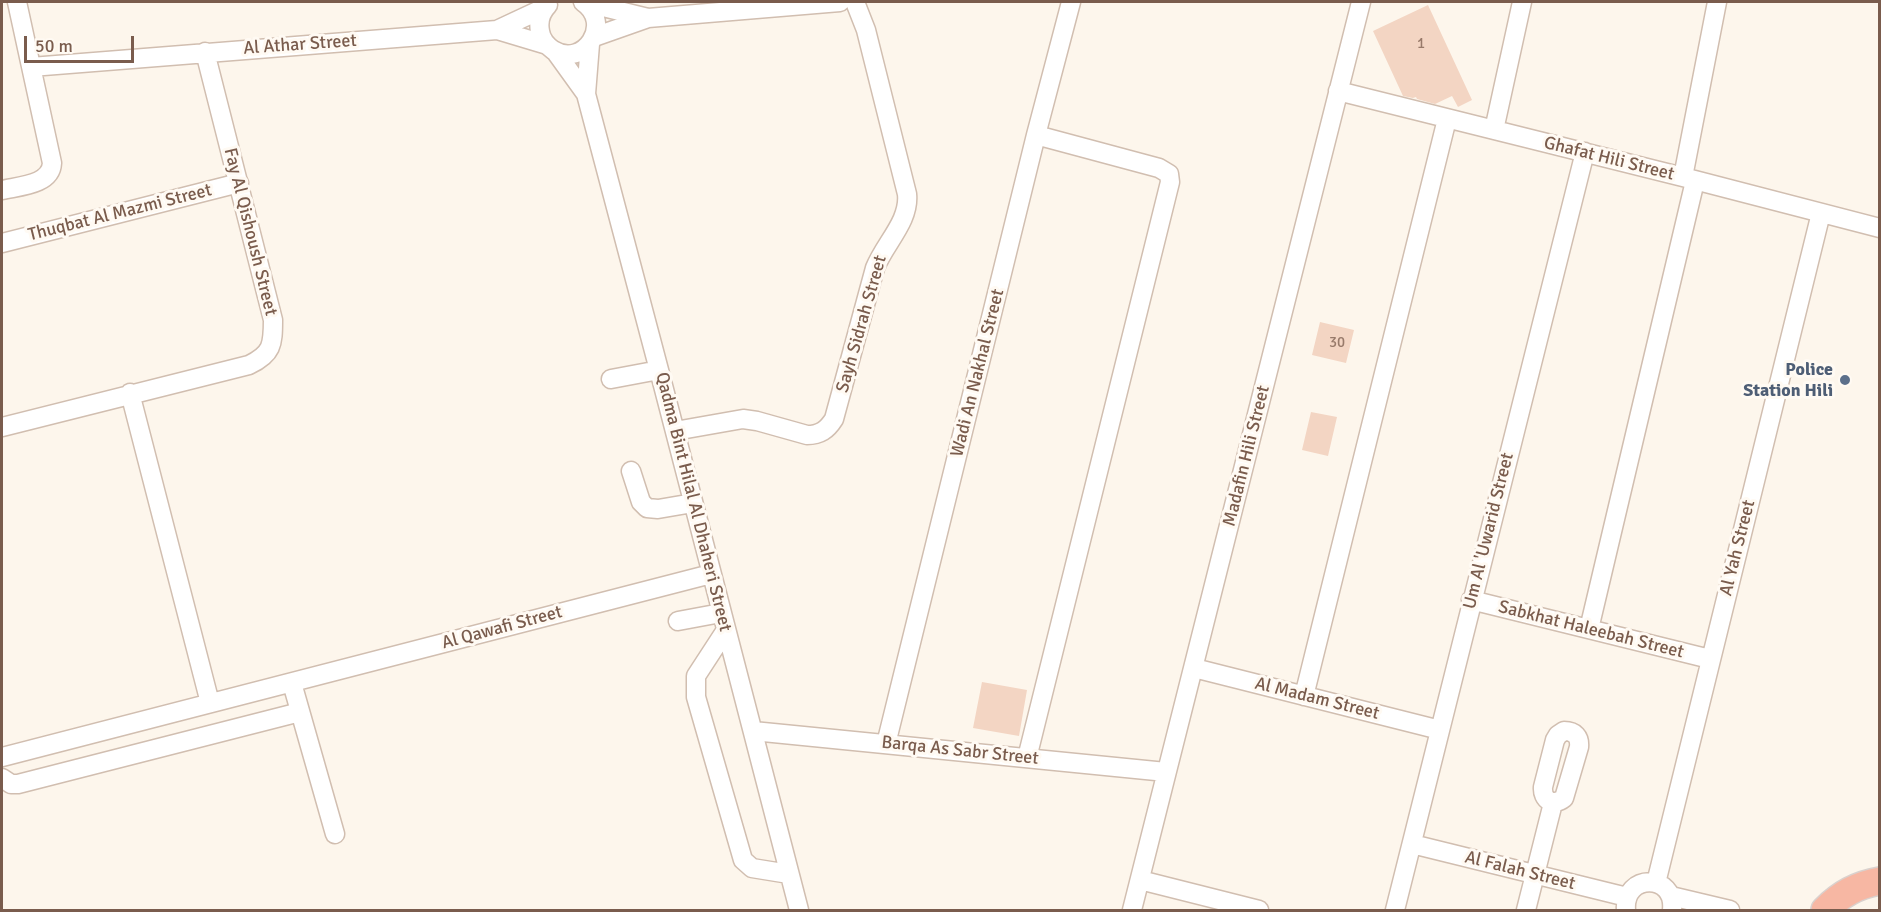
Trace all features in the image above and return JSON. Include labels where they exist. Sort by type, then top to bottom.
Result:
[{"type":"highway","points":[[1824,910],[1842,894],[1871,882],[1880,862]]},
{"type":"street","points":[[2,190],[42,180],[50,174],[52,168],[17,2]]},
{"type":"street","points":[[585,2],[648,18]]},
{"type":"street","name":"Qadma Bint Hilal Al Dhaheri Street","points":[[585,2],[592,10],[597,28],[592,40],[586,94],[753,731],[796,910]]},
{"type":"street","points":[[548,5],[540,17],[541,37],[551,48],[564,54],[574,54],[592,40],[648,18],[840,2]]},
{"type":"street","name":"Sayh Sidrah Street","points":[[675,431],[743,419],[815,435],[830,426],[834,419],[875,268],[884,248],[903,219],[908,203],[866,30],[855,2]]},
{"type":"street","name":"Wadi An Nakhal Street","points":[[886,744],[1071,2]]},
{"type":"street","name":"Madafin Hili Street","points":[[1132,910],[1361,2]]},
{"type":"street","points":[[1494,130],[1522,2]]},
{"type":"street","points":[[1589,628],[1689,179],[1717,2]]},
{"type":"street","name":"Al Athar Street","points":[[31,67],[497,30],[548,5]]},
{"type":"street","name":"Al Athar Street","points":[[497,30],[551,48]]},
{"type":"street","name":"Qadma Bint Hilal Al Dhaheri Street","points":[[551,48],[586,94]]},
{"type":"street","name":"Fay Al Qishoush Street","points":[[2,427],[130,393],[249,365],[262,358],[270,347],[273,320],[205,52]]},
{"type":"street","name":"Ghafat Hili Street","points":[[1338,91],[1880,228]]},
{"type":"street","points":[[1304,696],[1447,119]]},
{"type":"street","points":[[1027,758],[1170,182],[1169,174],[1159,168],[1036,135]]},
{"type":"street","name":"Um Al 'Uwarid Street","points":[[1395,910],[1585,152]]},
{"type":"street","name":"Thuqbat Al Mazmi Street","points":[[2,243],[239,183]]},
{"type":"street","name":"Al Yah Street","points":[[1656,883],[1821,213]]},
{"type":"street","points":[[611,379],[659,370]]},
{"type":"street","points":[[130,393],[210,703]]},
{"type":"street","points":[[631,471],[641,502],[647,508],[658,509],[693,503]]},
{"type":"street","name":"Al Qawafi Street","points":[[2,757],[711,574]]},
{"type":"street","name":"Sabkhat Haleebah Street","points":[[1471,600],[1710,659]]},
{"type":"street","points":[[678,621],[721,613]]},
{"type":"street","points":[[726,630],[696,676],[696,697],[743,860],[752,868],[789,874]]},
{"type":"street","name":"Al Madam Street","points":[[1194,668],[1440,730]]},
{"type":"street","points":[[292,683],[335,834]]},
{"type":"street","points":[[2,778],[11,784],[18,784],[300,712]]},
{"type":"street","name":"Barqa As Sabr Street","points":[[753,731],[1166,772]]},
{"type":"street","points":[[1527,910],[1553,803]]},
{"type":"street","name":"Al Falah Street","points":[[1412,844],[1536,875],[1627,904]]},
{"type":"street","points":[[1140,880],[1259,910]]},
{"type":"street","points":[[1627,904],[1632,890],[1638,884],[1647,882],[1656,883],[1665,888],[1671,903],[1730,910]]},
{"type":"building","points":[[1428,5],[1472,100],[1458,107],[1452,96],[1435,104],[1416,97],[1403,96],[1373,31]]},
{"type":"building","points":[[1320,322],[1354,330],[1346,363],[1312,355]]},
{"type":"building","points":[[1311,412],[1337,417],[1328,456],[1302,450]]},
{"type":"building","points":[[982,682],[1027,690],[1019,736],[973,728]]},
{"type":"place","name":"Police Station Hili","points":[[1845,380]]}]
